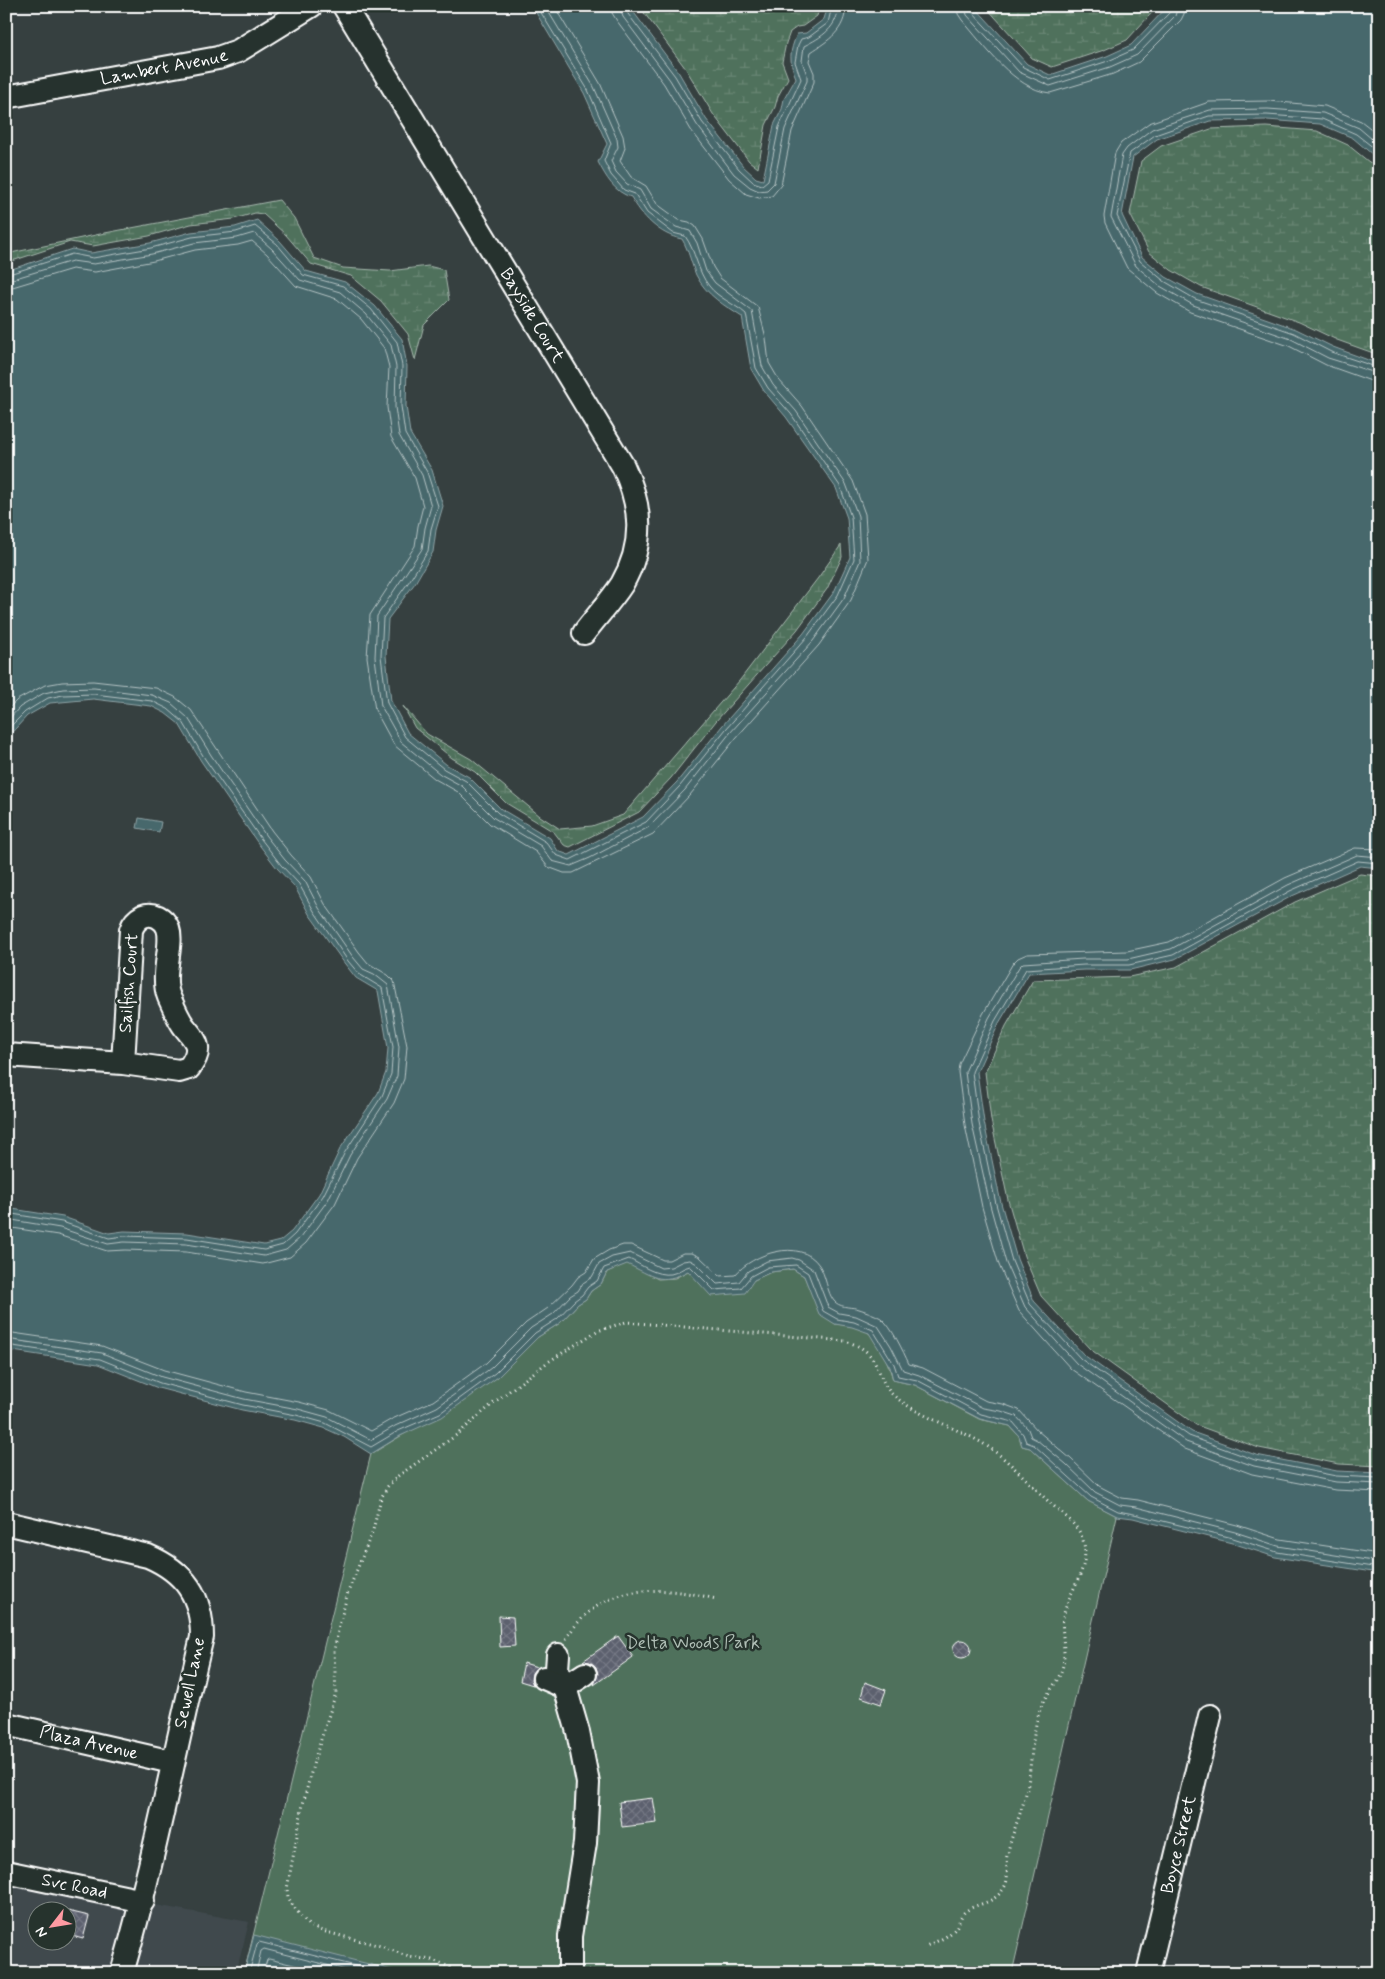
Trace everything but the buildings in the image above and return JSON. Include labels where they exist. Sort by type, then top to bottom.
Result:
[{"type":"street","name":"Lambert Avenue","points":[[6,97],[218,58],[238,51],[311,6]]},
{"type":"street","name":"Bayside Court","points":[[344,6],[623,466],[632,484],[639,526],[637,546],[631,567],[621,585],[584,633]]},
{"type":"street","name":"Sailfish Court","points":[[6,1055],[124,1063],[179,1071],[189,1068],[196,1057],[197,1047],[182,1024],[168,996],[166,985],[169,929],[163,919],[156,915],[141,917],[133,924],[131,930],[124,1063]]},
{"type":"street","name":"Sewell Lane","points":[[6,1524],[148,1556],[164,1563],[181,1576],[198,1604],[202,1622],[202,1637],[172,1762],[143,1901],[122,1973]]},
{"type":"street","points":[[558,1655],[558,1669],[578,1732],[588,1783],[585,1844],[570,1936],[570,1973]]},
{"type":"street","points":[[565,1688],[585,1674]]},
{"type":"street","points":[[544,1678],[565,1688]]},
{"type":"street","name":"Boyce Street","points":[[1148,1973],[1210,1716]]},
{"type":"street","name":"Plaza Avenue","points":[[6,1724],[172,1762]]},
{"type":"street","name":"Svc Road","points":[[6,1872],[143,1901]]},
{"type":"path","points":[[459,1973],[432,1960],[409,1957],[381,1946],[309,1926],[288,1897],[287,1889],[314,1761],[336,1694],[334,1651],[339,1626],[348,1592],[373,1530],[381,1498],[388,1486],[398,1476],[446,1444],[496,1401],[548,1362],[597,1332],[626,1322],[845,1341],[857,1344],[866,1349],[873,1358],[890,1391],[896,1398],[932,1419],[974,1438],[992,1450],[1013,1466],[1080,1532],[1086,1552],[1082,1571],[1064,1611],[1062,1627],[1063,1665],[1041,1707],[1036,1724],[1028,1785],[1006,1858],[1008,1876],[1004,1887],[997,1897],[965,1912],[953,1931],[926,1946]]},
{"type":"path","points":[[558,1655],[579,1620],[592,1609],[611,1598],[650,1590],[677,1590],[716,1599]]},
{"type":"shaded area","points":[[6,1878],[249,1922],[236,1973],[6,1973]]},
{"type":"green space","points":[[639,6],[820,6],[817,16],[790,32],[782,62],[788,78],[766,125],[758,168],[749,161],[713,114],[686,69]]},
{"type":"green space","points":[[985,6],[1158,6],[1127,40],[1104,50],[1052,67],[1032,58]]},
{"type":"green space","points":[[1266,127],[1317,131],[1348,145],[1369,162],[1379,166],[1379,355],[1337,340],[1299,322],[1201,287],[1171,270],[1149,252],[1130,214],[1141,161],[1161,146],[1211,129]]},
{"type":"green space","points":[[279,200],[294,218],[314,258],[343,268],[390,271],[428,266],[444,270],[449,300],[424,325],[415,360],[408,334],[381,301],[351,276],[311,264],[286,235],[263,214],[255,213],[234,219],[191,224],[149,236],[93,246],[70,242],[6,263],[6,254]]},
{"type":"green space","points":[[841,545],[842,557],[827,589],[797,630],[716,721],[671,778],[639,812],[570,847],[564,845],[554,832],[506,803],[475,772],[452,758],[415,728],[403,706],[427,734],[471,759],[540,816],[560,829],[592,826],[623,815],[740,680]]},
{"type":"green space","points":[[1360,874],[1379,876],[1379,1466],[1339,1464],[1259,1448],[1196,1425],[1090,1349],[1041,1296],[1024,1256],[1008,1200],[991,1120],[985,1072],[1006,1026],[1033,980],[1129,977],[1176,967],[1295,902]]},
{"type":"green space","name":"Delta Woods Park","points":[[627,1263],[658,1279],[675,1278],[688,1271],[754,1280],[771,1272],[793,1269],[804,1276],[810,1290],[835,1324],[863,1330],[874,1338],[890,1369],[893,1380],[915,1385],[979,1419],[1010,1426],[1019,1436],[1022,1446],[1030,1448],[1088,1501],[1117,1516],[1012,1973],[244,1973],[371,1454],[498,1377],[538,1337],[560,1323],[578,1304],[586,1299],[591,1291],[601,1284],[607,1272]]},
{"type":"water","points":[[532,6],[629,6],[679,73],[706,119],[743,166],[756,178],[763,180],[774,125],[782,109],[784,99],[796,78],[791,56],[794,41],[797,34],[806,33],[824,19],[828,6],[974,6],[1027,64],[1050,75],[1107,56],[1131,45],[1168,6],[1379,6],[1379,157],[1373,155],[1353,138],[1320,124],[1267,120],[1210,121],[1157,139],[1133,157],[1122,215],[1142,257],[1166,277],[1197,294],[1296,329],[1333,347],[1379,364],[1379,868],[1360,866],[1292,896],[1175,959],[1130,970],[1029,973],[999,1023],[977,1072],[984,1122],[1001,1203],[1017,1259],[1034,1301],[1084,1355],[1192,1432],[1256,1455],[1337,1471],[1379,1473],[1379,1573],[1275,1557],[1232,1543],[1133,1518],[1117,1516],[1088,1501],[1030,1448],[1022,1446],[1019,1436],[1010,1426],[980,1419],[915,1385],[893,1380],[890,1367],[869,1333],[835,1324],[819,1314],[804,1276],[793,1269],[771,1272],[754,1280],[745,1293],[711,1296],[688,1271],[663,1279],[627,1264],[607,1272],[601,1284],[591,1291],[586,1299],[578,1304],[560,1323],[538,1337],[498,1377],[442,1417],[400,1436],[371,1454],[344,1437],[324,1428],[295,1420],[242,1410],[158,1388],[98,1364],[6,1350],[6,1208],[63,1217],[109,1233],[124,1231],[187,1233],[264,1245],[280,1241],[292,1231],[319,1194],[340,1149],[378,1093],[386,1072],[388,1048],[378,991],[356,978],[345,964],[309,914],[295,887],[257,842],[201,761],[179,724],[165,713],[151,706],[93,699],[50,703],[27,716],[6,739],[6,271],[72,249],[91,253],[150,243],[191,232],[235,227],[257,220],[280,241],[306,271],[345,282],[375,306],[402,339],[407,366],[406,406],[410,433],[432,470],[443,506],[436,530],[433,552],[415,583],[388,619],[386,656],[391,701],[408,733],[447,765],[469,777],[501,809],[550,838],[558,851],[569,855],[643,817],[677,782],[722,726],[803,634],[834,592],[850,557],[847,518],[836,488],[786,417],[764,391],[751,369],[742,317],[716,299],[700,282],[682,239],[666,233],[652,224],[631,197],[620,192],[607,178],[598,162],[607,144],[584,93]]},
{"type":"water","points":[[139,818],[161,822],[159,832],[137,828]]},
{"type":"water","points":[[254,1935],[404,1973],[244,1973]]}]
